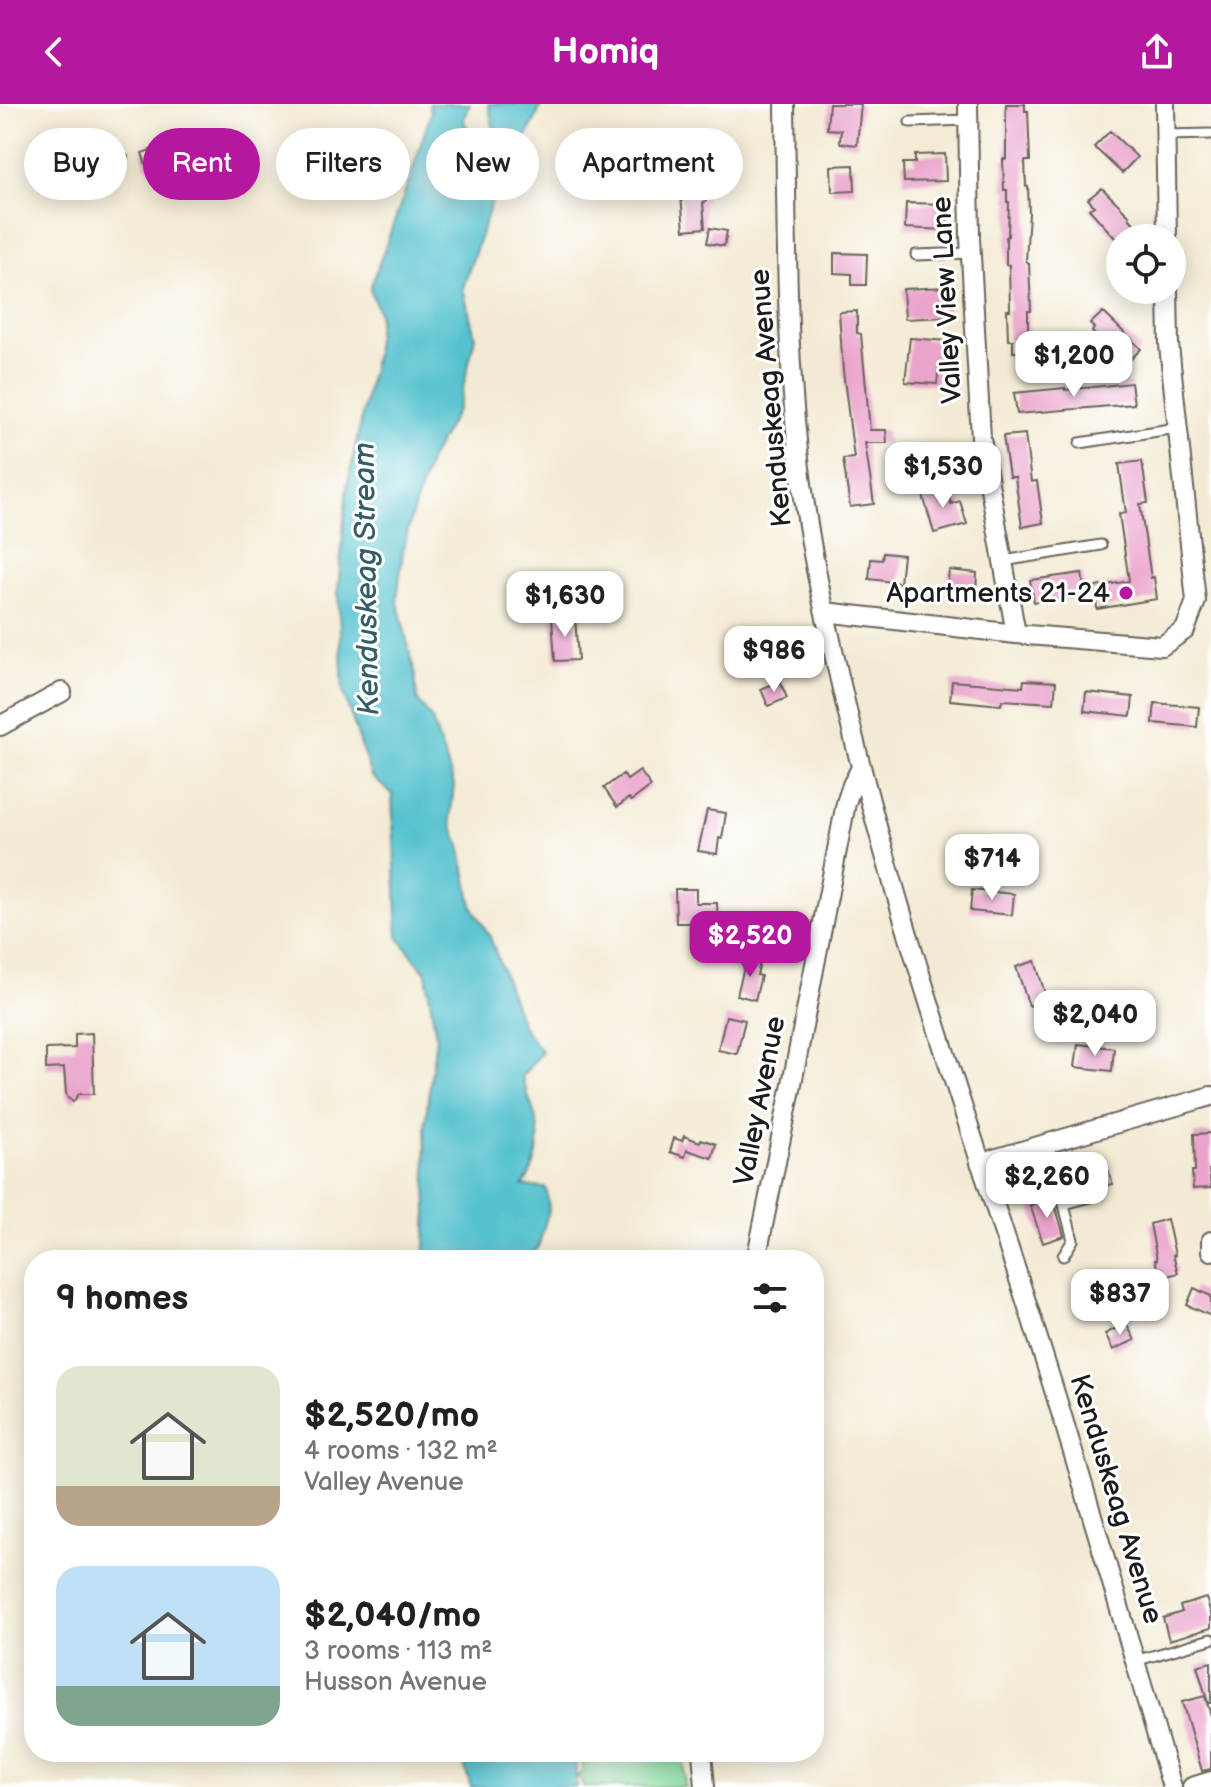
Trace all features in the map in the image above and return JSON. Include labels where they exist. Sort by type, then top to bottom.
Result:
[{"type":"street","name":"Kenduskeag Avenue","points":[[785,104],[788,284],[795,418],[805,506],[825,612],[861,768],[936,1028],[1053,1385],[1172,1787]]},
{"type":"street","points":[[1165,104],[1167,224]]},
{"type":"street","name":"Valley View Lane","points":[[968,112],[971,253],[981,438],[1016,634]]},
{"type":"street","points":[[825,612],[1016,634],[1162,646],[1185,630],[1196,601],[1169,345],[1168,304]]},
{"type":"street","points":[[0,726],[62,692]]},
{"type":"street","name":"Valley Avenue","points":[[758,1250],[846,803],[861,768]]},
{"type":"street","points":[[980,1163],[1211,1096]]},
{"type":"street","points":[[1211,1241],[1211,1251]]},
{"type":"street","points":[[703,1762],[705,1787]]},
{"type":"street","points":[[1192,1787],[1211,1781]]},
{"type":"lane","points":[[910,122],[968,112]]},
{"type":"lane","points":[[1165,135],[1211,134]]},
{"type":"lane","points":[[916,255],[971,253]]},
{"type":"lane","points":[[1080,443],[1177,428]]},
{"type":"lane","points":[[1003,561],[1101,545]]},
{"type":"lane","points":[[1048,1143],[1073,1240],[1063,1256]]},
{"type":"lane","points":[[1065,1204],[1097,1195]]},
{"type":"lane","points":[[1135,1661],[1211,1639]]},
{"type":"green space","points":[[583,1762],[684,1762],[685,1787],[583,1787],[577,1777],[583,1771]]},
{"type":"water","points":[[429,104],[470,104],[463,120],[468,128],[426,128],[431,113]]},
{"type":"water","points":[[488,104],[541,104],[531,128],[494,128]]},
{"type":"water","name":"Kenduskeag Stream","points":[[426,128],[426,200],[493,200],[463,288],[475,337],[458,409],[430,459],[410,521],[397,599],[415,674],[417,699],[432,720],[454,784],[450,819],[461,849],[472,906],[490,937],[523,1027],[542,1052],[522,1076],[536,1119],[538,1137],[534,1162],[523,1186],[546,1188],[549,1209],[536,1250],[425,1250],[425,1125],[436,1037],[426,973],[398,937],[392,794],[371,776],[343,691],[338,591],[347,487],[374,359],[379,314],[370,289],[402,200],[410,200],[410,178]]},
{"type":"water","points":[[463,1762],[576,1762],[576,1787],[471,1787]]},
{"type":"building","points":[[829,104],[861,104],[857,145],[840,143],[841,130],[827,129]]},
{"type":"building","points":[[1006,104],[1025,104],[1025,111],[1028,111],[1030,161],[1025,161],[1029,213],[1026,261],[1029,263],[1031,311],[1028,311],[1028,338],[1031,338],[1031,352],[1013,352],[1013,340],[1008,340],[1007,310],[1010,310],[1006,237],[1009,202],[1007,190],[1004,190],[1003,159],[1006,159]]},
{"type":"building","points":[[1110,131],[1137,157],[1122,173],[1094,147]]},
{"type":"building","points":[[945,154],[946,181],[904,182],[903,163],[915,163],[915,155]]},
{"type":"building","points":[[854,165],[855,191],[832,192],[831,166]]},
{"type":"building","points":[[1102,188],[1134,224],[1106,224],[1106,228],[1089,209],[1094,206],[1088,199]]},
{"type":"building","points":[[681,200],[706,200],[703,203],[705,228],[684,230]]},
{"type":"building","points":[[906,203],[948,204],[947,230],[905,228]]},
{"type":"building","points":[[710,228],[727,231],[724,246],[707,243]]},
{"type":"building","points":[[834,253],[867,254],[866,285],[852,285],[852,274],[834,273]]},
{"type":"building","points":[[947,287],[948,317],[905,319],[903,289]]},
{"type":"building","points":[[857,311],[870,430],[886,430],[887,443],[865,443],[874,504],[850,507],[843,459],[854,458],[839,312]]},
{"type":"building","points":[[1103,312],[1141,349],[1127,363],[1092,332],[1094,328],[1090,324]]},
{"type":"building","points":[[910,338],[947,341],[946,364],[939,364],[937,384],[905,382]]},
{"type":"building","points":[[1131,383],[1134,404],[1017,414],[1014,393]]},
{"type":"building","points":[[1025,434],[1031,482],[1037,481],[1043,523],[1022,527],[1015,477],[1009,477],[1003,436]]},
{"type":"building","points":[[1142,461],[1148,503],[1140,504],[1157,599],[1097,609],[1095,587],[1129,581],[1119,514],[1126,513],[1119,464]]},
{"type":"building","points":[[946,486],[951,504],[960,501],[967,524],[934,533],[922,492]]},
{"type":"building","points":[[883,553],[903,555],[900,583],[869,579],[871,559],[882,560]]},
{"type":"building","points":[[949,570],[977,573],[976,593],[947,590]]},
{"type":"building","points":[[1082,573],[1085,596],[1034,602],[1030,580]]},
{"type":"building","points":[[575,616],[578,660],[555,661],[552,618]]},
{"type":"building","points":[[1024,680],[1056,682],[1054,703],[1002,700],[1001,705],[950,700],[952,681],[1023,687]]},
{"type":"building","points":[[780,681],[787,698],[768,706],[761,689]]},
{"type":"building","points":[[1086,692],[1133,697],[1131,716],[1084,711]]},
{"type":"building","points":[[1155,703],[1199,707],[1197,727],[1153,723]]},
{"type":"building","points":[[640,771],[651,786],[617,807],[604,788],[623,774],[627,780]]},
{"type":"building","points":[[707,810],[726,813],[717,854],[698,851]]},
{"type":"building","points":[[675,889],[696,889],[696,903],[717,903],[718,923],[676,923]]},
{"type":"building","points":[[972,890],[1014,894],[1012,915],[970,911]]},
{"type":"building","points":[[747,956],[761,959],[757,975],[761,976],[755,1000],[737,995]]},
{"type":"building","points":[[1035,961],[1047,1000],[1029,1006],[1016,967]]},
{"type":"building","points":[[726,1016],[745,1020],[737,1054],[718,1050]]},
{"type":"building","points":[[92,1033],[94,1094],[79,1094],[73,1102],[67,1097],[64,1068],[46,1069],[46,1049],[75,1048],[75,1034]]},
{"type":"building","points":[[1078,1044],[1114,1048],[1112,1071],[1075,1067]]},
{"type":"building","points":[[1211,1133],[1211,1188],[1193,1189],[1194,1134]]},
{"type":"building","points":[[684,1136],[716,1144],[712,1158],[687,1150],[685,1157],[670,1152],[674,1138],[682,1141]]},
{"type":"building","points":[[1104,1158],[1113,1184],[1075,1193],[1067,1170]]},
{"type":"building","points":[[1053,1197],[1064,1236],[1043,1243],[1030,1205]]},
{"type":"building","points":[[1167,1219],[1178,1273],[1160,1278],[1150,1224]]},
{"type":"building","points":[[1194,1288],[1211,1296],[1211,1316],[1187,1305]]},
{"type":"building","points":[[1126,1323],[1135,1340],[1113,1350],[1105,1334]]},
{"type":"building","points":[[1206,1598],[1211,1628],[1169,1640],[1163,1618],[1182,1612],[1180,1606]]},
{"type":"building","points":[[1211,1662],[1211,1703],[1208,1703],[1197,1666]]},
{"type":"building","points":[[1205,1696],[1211,1716],[1211,1769],[1202,1771],[1182,1702]]},
{"type":"place","name":"Apartments 21-24","points":[[1126,593]]}]
